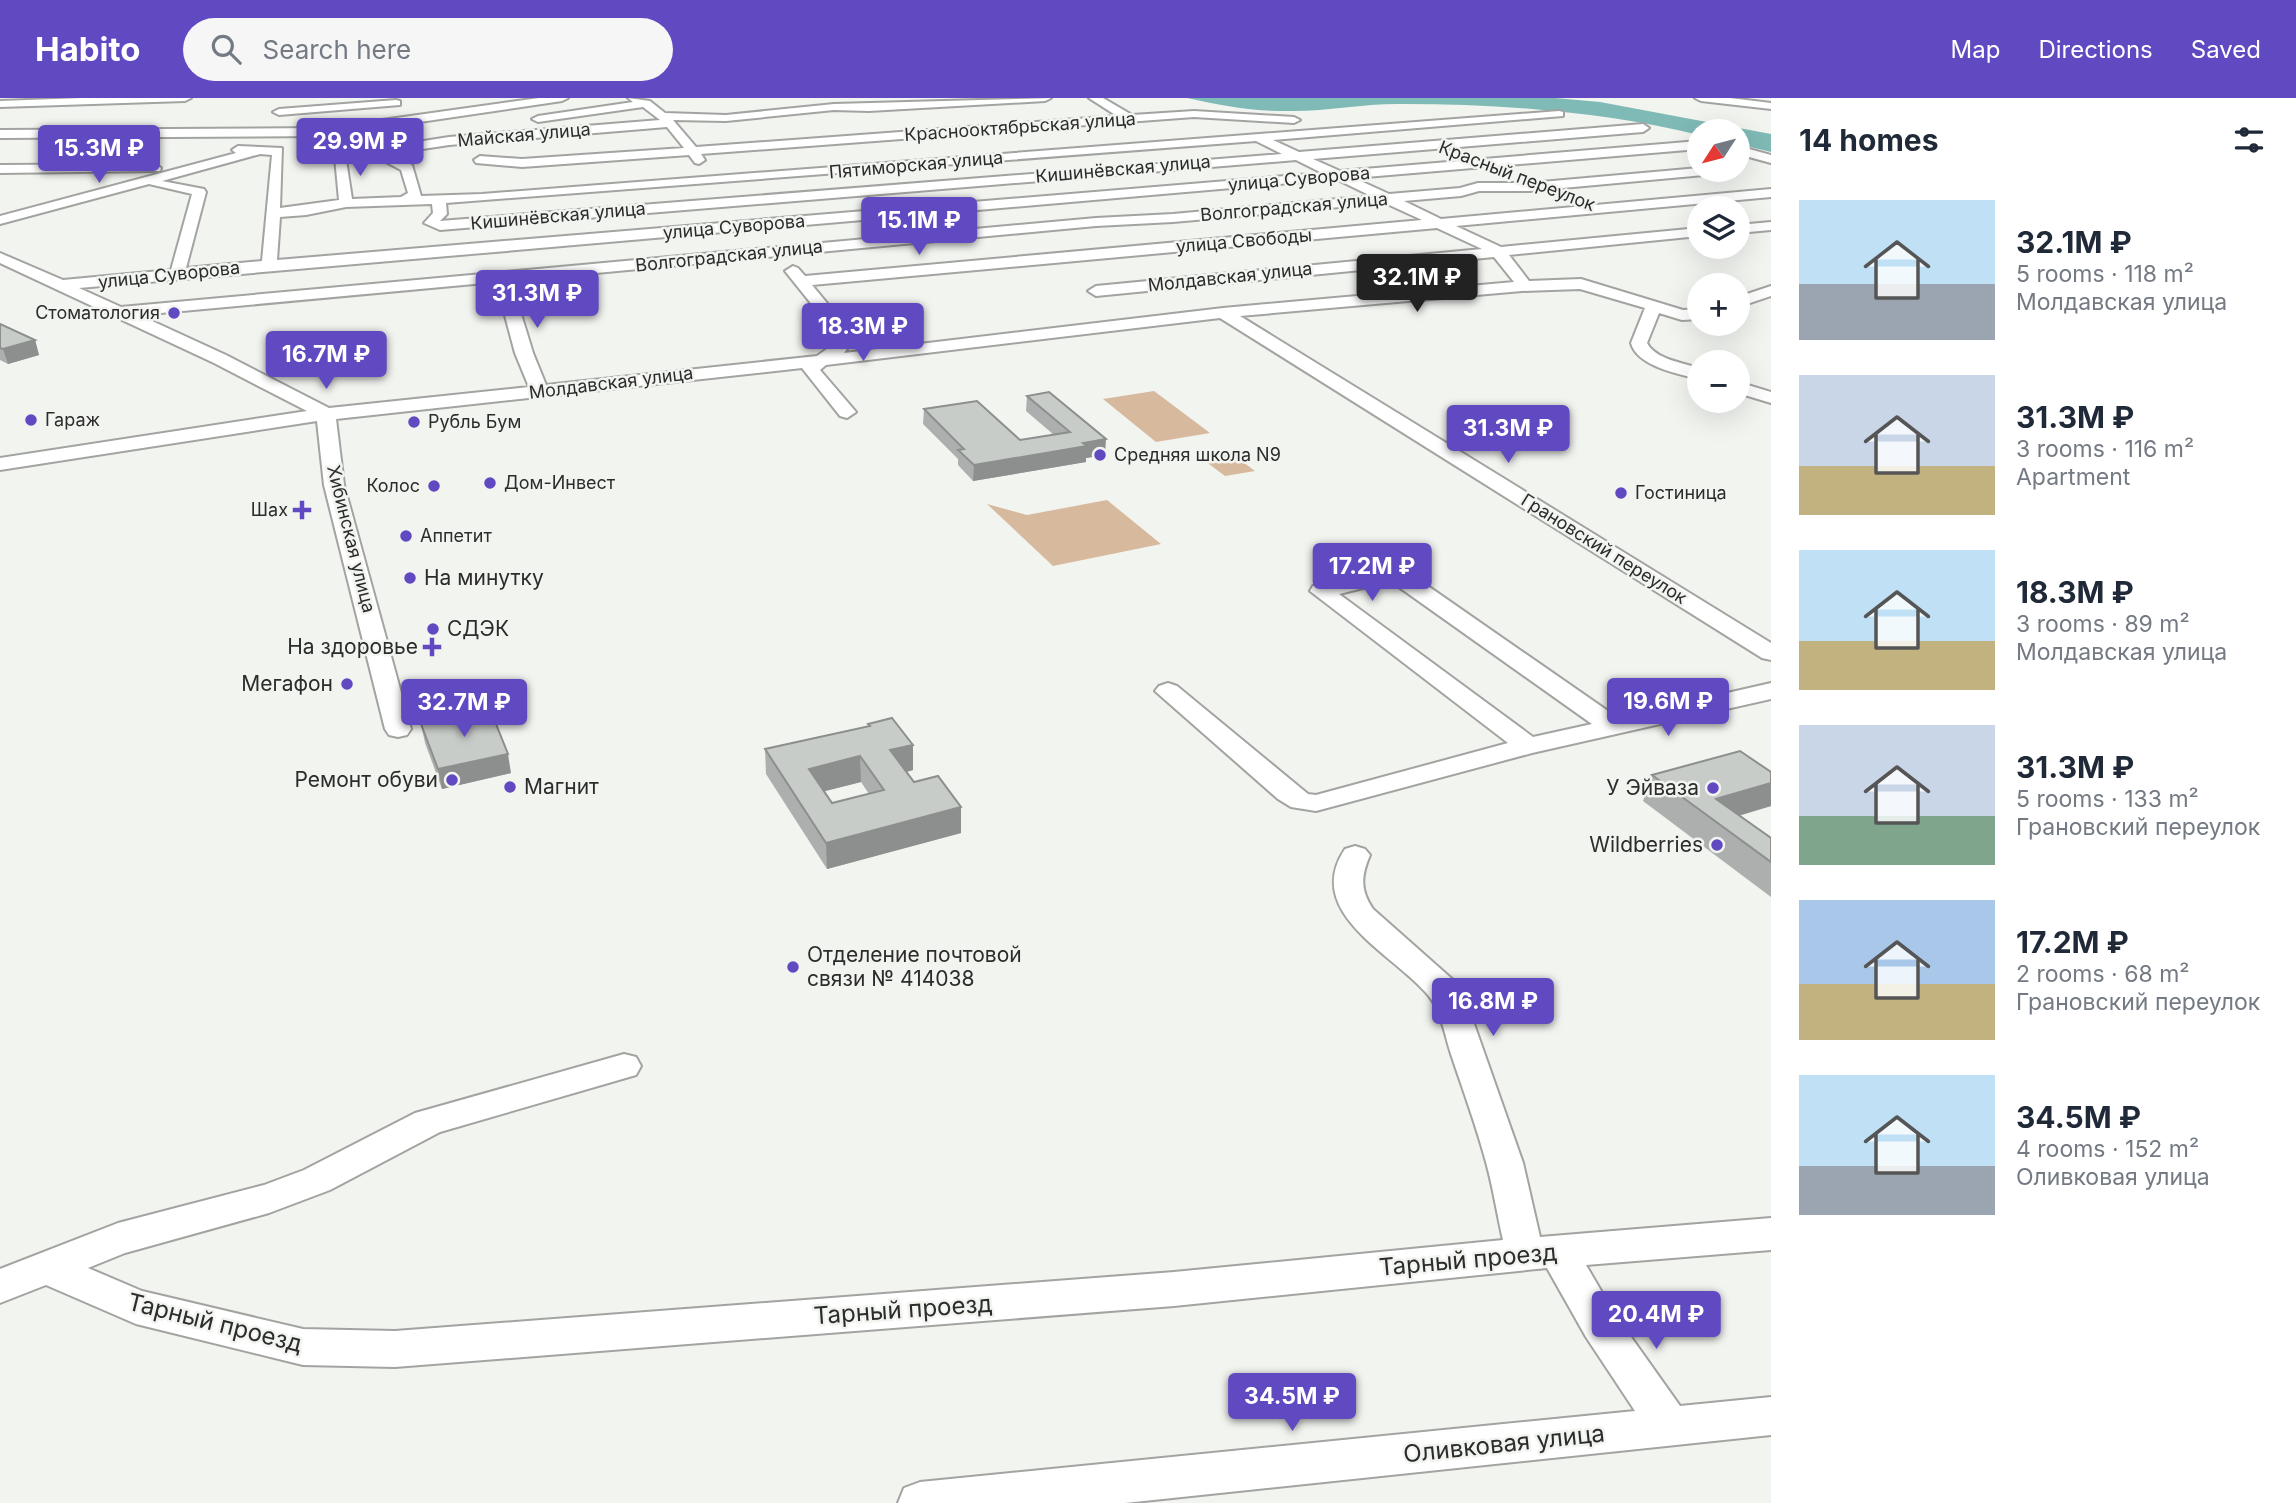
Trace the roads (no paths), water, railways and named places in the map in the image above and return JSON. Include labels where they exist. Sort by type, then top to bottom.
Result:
[{"type":"street","points":[[0,104],[185,98]]},
{"type":"street","points":[[362,98],[449,141],[481,179],[488,222]]},
{"type":"street","points":[[0,220],[325,132],[562,98]]},
{"type":"street","points":[[858,98],[856,100],[938,163],[1133,324]]},
{"type":"street","name":"Майская улица","points":[[377,152],[449,141],[667,120],[726,118],[821,108],[869,108],[1045,98]]},
{"type":"street","points":[[1095,98],[1130,119]]},
{"type":"street","points":[[1701,98],[1771,106]]},
{"type":"street","points":[[270,113],[415,100]]},
{"type":"street","points":[[527,120],[640,101],[667,120],[714,181],[847,337],[891,352]]},
{"type":"street","name":"Красный переулок","points":[[1571,116],[1489,107],[1359,118],[1419,142],[1439,144],[1481,163],[1671,234]]},
{"type":"street","name":"Краснооктябрьская улица","points":[[481,179],[511,163],[691,149],[1203,114],[1303,119]]},
{"type":"street","name":"Пятиморская улица","points":[[273,213],[306,211],[346,203],[439,201],[481,179],[714,181],[1571,116]]},
{"type":"street","name":"Кишинёвская улица","points":[[439,201],[440,214],[431,223],[435,226],[1115,169],[1649,129],[1571,116]]},
{"type":"street","points":[[1157,117],[1189,129],[1211,142]]},
{"type":"street","points":[[346,203],[338,150],[514,122]]},
{"type":"street","points":[[0,134],[325,132],[377,152],[407,168],[415,195],[401,202]]},
{"type":"street","points":[[1677,134],[1687,136]]},
{"type":"street","points":[[1259,138],[1496,250],[1521,278],[1522,285]]},
{"type":"street","name":"улица Суворова","points":[[61,285],[269,265],[1687,146]]},
{"type":"street","points":[[209,150],[278,150],[269,265]]},
{"type":"street","points":[[1750,153],[1771,159]]},
{"type":"street","points":[[1750,167],[1771,165]]},
{"type":"street","points":[[0,169],[198,168]]},
{"type":"street","points":[[1115,169],[1173,218],[1162,223],[1192,246],[1240,276]]},
{"type":"street","points":[[105,171],[199,192],[177,274]]},
{"type":"street","name":"Волгоградская улица","points":[[120,312],[503,279],[776,251],[1387,199],[1461,192],[1478,187],[1538,185],[1687,172]]},
{"type":"street","name":"улица Свободы","points":[[802,281],[1771,193]]},
{"type":"street","points":[[1750,228],[1771,226]]},
{"type":"street","name":"Молдавская улица","points":[[1086,283],[1240,276],[1687,233]]},
{"type":"street","points":[[0,257],[278,387],[326,414]]},
{"type":"street","points":[[503,279],[524,353],[540,391]]},
{"type":"street","name":"Молдавская улица","points":[[0,464],[326,414],[819,361],[1223,313],[1522,285],[1581,284],[1687,314]]},
{"type":"street","points":[[1750,298],[1771,291]]},
{"type":"street","points":[[1654,306],[1639,342],[1641,350],[1654,359],[1687,370]]},
{"type":"street","name":"Грановский переулок","points":[[1223,313],[1771,653]]},
{"type":"street","points":[[847,337],[842,346],[810,369],[847,412]]},
{"type":"street","points":[[1750,391],[1771,398]]},
{"type":"street","name":"Хибинская улица","points":[[326,414],[334,485],[398,729]]},
{"type":"street","points":[[1528,746],[1321,591],[1384,576],[1400,578],[1614,727]]},
{"type":"street","points":[[1168,691],[1288,793],[1309,803],[1528,746],[1771,691]]},
{"type":"street","points":[[1355,855],[1347,874],[1346,887],[1361,913],[1391,944],[1444,990],[1450,1001],[1505,1163],[1542,1252],[1600,1325],[1670,1427]]},
{"type":"street","points":[[0,1286],[118,1239],[281,1193],[363,1158],[428,1122],[624,1066]]},
{"type":"street","name":"Тарный проезд","points":[[46,1267],[136,1307],[303,1347],[395,1349],[1174,1289],[1542,1252],[1771,1234]]},
{"type":"street","name":"Оливковая улица","points":[[920,1503],[1771,1416]]},
{"type":"water","points":[[1187,98],[1555,98],[1600,102],[1691,119],[1687,119],[1687,132],[1590,115],[1478,106],[1404,104],[1280,111],[1213,104]]},
{"type":"water","points":[[1750,130],[1771,134],[1771,152],[1750,147]]},
{"type":"place","name":"Стоматология","points":[[174,313]]},
{"type":"place","name":"Гараж","points":[[31,420]]},
{"type":"place","name":"Рубль Бум","points":[[414,422]]},
{"type":"place","name":"Средняя школа N9","points":[[1100,455]]},
{"type":"place","name":"Дом-Инвест","points":[[490,483]]},
{"type":"place","name":"Колос","points":[[434,486]]},
{"type":"place","name":"Гостиница","points":[[1621,493]]},
{"type":"place","name":"Шах","points":[[302,510]]},
{"type":"place","name":"Аппетит","points":[[406,536]]},
{"type":"place","name":"На минутку","points":[[410,578]]},
{"type":"place","name":"СДЭК","points":[[433,629]]},
{"type":"place","name":"На здоровье","points":[[432,647]]},
{"type":"place","name":"Мегафон","points":[[347,684]]},
{"type":"place","name":"Ремонт обуви","points":[[452,780]]},
{"type":"place","name":"Магнит","points":[[510,787]]},
{"type":"place","name":"У Эйваза","points":[[1713,788]]},
{"type":"place","name":"Wildberries","points":[[1717,845]]},
{"type":"place","name":"Отделение почтовой связи № 414038","points":[[793,967]]}]
